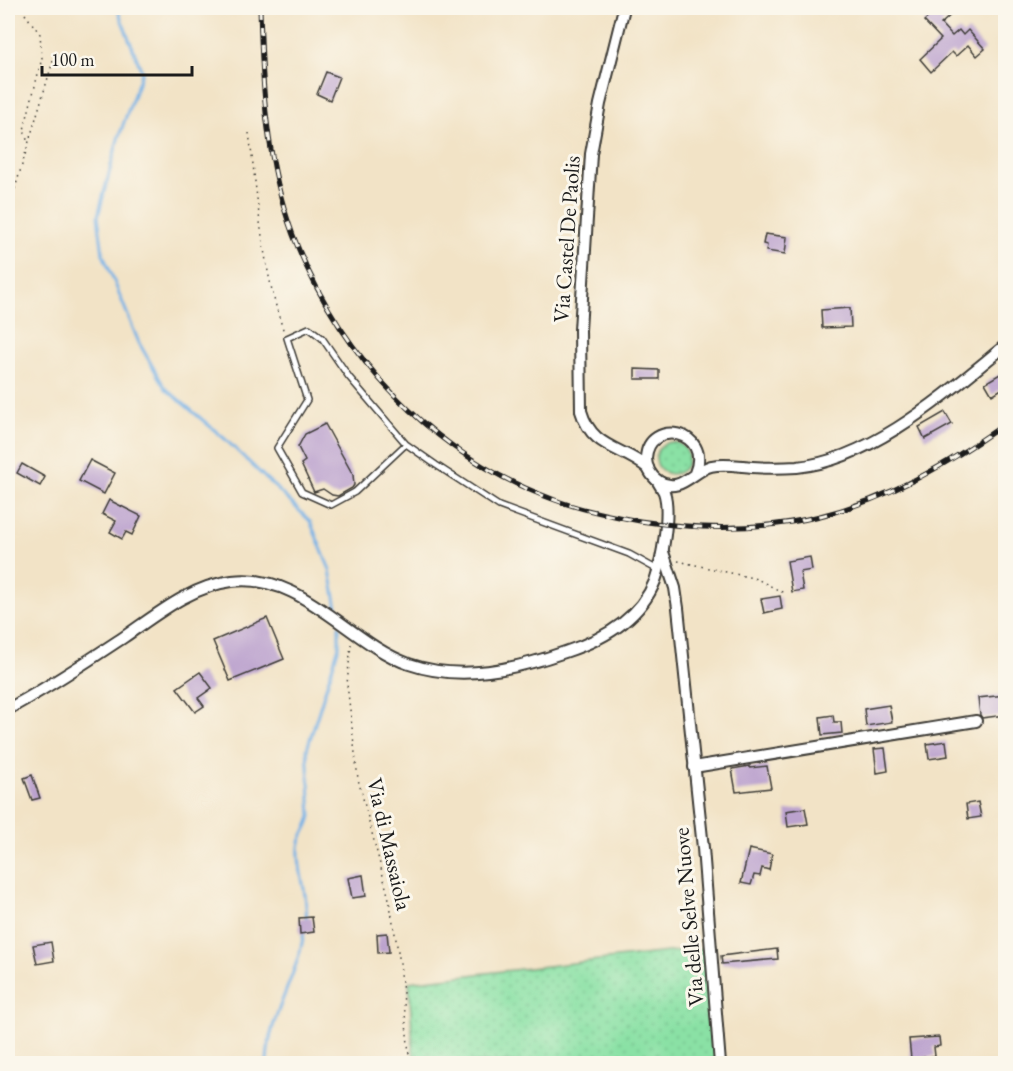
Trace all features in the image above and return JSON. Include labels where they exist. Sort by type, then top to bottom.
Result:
[{"type":"street","name":"Via Castel De Paolis","points":[[624,8],[600,104],[591,154],[579,357],[581,411],[584,422],[599,441],[648,468]]},
{"type":"street","points":[[666,506],[681,484],[695,473],[711,466],[800,467],[852,453],[926,408],[1005,345]]},
{"type":"street","points":[[626,454],[635,454],[661,435],[668,433],[683,435],[694,444],[699,458],[695,473]]},
{"type":"street","points":[[8,708],[78,667],[172,605],[211,586],[237,581],[270,585],[303,598],[395,658],[426,669],[475,672],[517,666],[579,648],[623,623],[639,606],[650,591],[664,555],[666,506],[664,492],[648,468],[646,456],[650,445]]},
{"type":"street","points":[[699,458],[726,465]]},
{"type":"street","points":[[657,480],[673,485],[681,484]]},
{"type":"street","name":"Via delle Selve Nuove","points":[[664,555],[678,604],[703,848],[720,1064]]},
{"type":"street","points":[[694,767],[976,721]]},
{"type":"lane","points":[[406,444],[355,492],[331,505],[302,492],[277,448],[307,400],[287,338],[309,328],[322,338],[349,377],[406,444],[499,506],[629,554],[658,570]]},
{"type":"path","points":[[25,14],[40,34],[42,58],[24,130],[28,144]]},
{"type":"path","points":[[8,212],[53,61]]},
{"type":"path","points":[[249,133],[266,256],[277,310],[287,338]]},
{"type":"path","points":[[664,555],[757,579],[784,593]]},
{"type":"path","name":"Via di Massaiola","points":[[352,631],[348,684],[358,779],[389,899],[400,963],[410,1064]]},
{"type":"green space","points":[[672,442],[684,446],[688,458],[684,470],[672,474],[660,470],[656,458],[660,446]]},
{"type":"green space","points":[[711,947],[719,1063],[414,1063],[409,982]]},
{"type":"building","points":[[939,8],[958,8],[941,24],[952,36],[959,30],[963,35],[968,30],[985,49],[977,56],[968,45],[956,56],[952,52],[931,72],[920,59],[941,39],[924,21]]},
{"type":"building","points":[[326,72],[339,77],[330,100],[317,94]]},
{"type":"building","points":[[765,234],[787,237],[785,254],[766,251],[767,245],[763,244]]},
{"type":"building","points":[[850,308],[851,327],[822,328],[821,310]]},
{"type":"building","points":[[635,369],[659,370],[659,379],[635,379]]},
{"type":"building","points":[[1005,371],[1005,387],[992,395],[985,383]]},
{"type":"building","points":[[945,412],[952,424],[925,439],[919,427]]},
{"type":"building","points":[[325,424],[353,475],[352,488],[338,496],[323,489],[314,492],[301,464],[305,461],[298,447],[305,434]]},
{"type":"building","points":[[90,460],[115,473],[104,494],[79,481]]},
{"type":"building","points":[[22,464],[45,477],[40,486],[17,473]]},
{"type":"building","points":[[109,500],[141,516],[132,535],[126,532],[122,539],[110,532],[116,521],[102,514]]},
{"type":"building","points":[[810,557],[812,570],[800,572],[803,590],[792,592],[787,561]]},
{"type":"building","points":[[780,596],[782,609],[764,613],[761,599]]},
{"type":"building","points":[[267,618],[284,659],[230,681],[213,641]]},
{"type":"building","points":[[200,672],[212,688],[198,698],[204,706],[195,712],[177,688]]},
{"type":"building","points":[[1005,695],[1005,715],[982,718],[978,698]]},
{"type":"building","points":[[889,705],[892,722],[866,726],[864,709]]},
{"type":"building","points":[[833,715],[834,722],[841,722],[842,733],[822,735],[820,717]]},
{"type":"building","points":[[946,741],[948,756],[929,759],[927,744]]},
{"type":"building","points":[[885,748],[888,771],[877,773],[874,749]]},
{"type":"building","points":[[750,766],[750,768],[767,766],[771,788],[736,792],[732,769]]},
{"type":"building","points":[[32,775],[40,798],[32,800],[24,778]]},
{"type":"building","points":[[978,802],[981,817],[968,819],[966,804]]},
{"type":"building","points":[[805,808],[808,824],[788,827],[786,811]]},
{"type":"building","points":[[749,849],[772,854],[769,870],[762,868],[760,876],[754,875],[751,885],[741,883]]},
{"type":"building","points":[[363,875],[366,896],[352,898],[348,878]]},
{"type":"building","points":[[312,917],[314,932],[300,934],[299,918]]},
{"type":"building","points":[[387,933],[389,952],[378,953],[377,934]]},
{"type":"building","points":[[51,942],[54,961],[37,964],[33,945]]},
{"type":"building","points":[[777,949],[778,959],[722,964],[721,956]]},
{"type":"building","points":[[939,1037],[940,1046],[934,1047],[935,1056],[911,1059],[909,1039]]},
{"type":"waterway","points":[[117,8],[142,72],[118,139],[98,216],[103,254],[139,343],[165,388],[225,439],[310,521],[330,570],[339,619]]},
{"type":"waterway","points":[[306,920],[306,901],[299,847],[311,816],[307,749],[339,646],[339,626]]},
{"type":"waterway","points":[[267,1064],[272,1030],[296,965],[304,932]]},
{"type":"railway","points":[[260,8],[264,94],[271,151],[284,207],[312,279],[336,321],[364,360],[395,396],[430,428],[469,457],[510,481],[555,500],[607,515],[685,526],[753,527],[820,516],[870,500],[940,466],[1006,423]]}]
